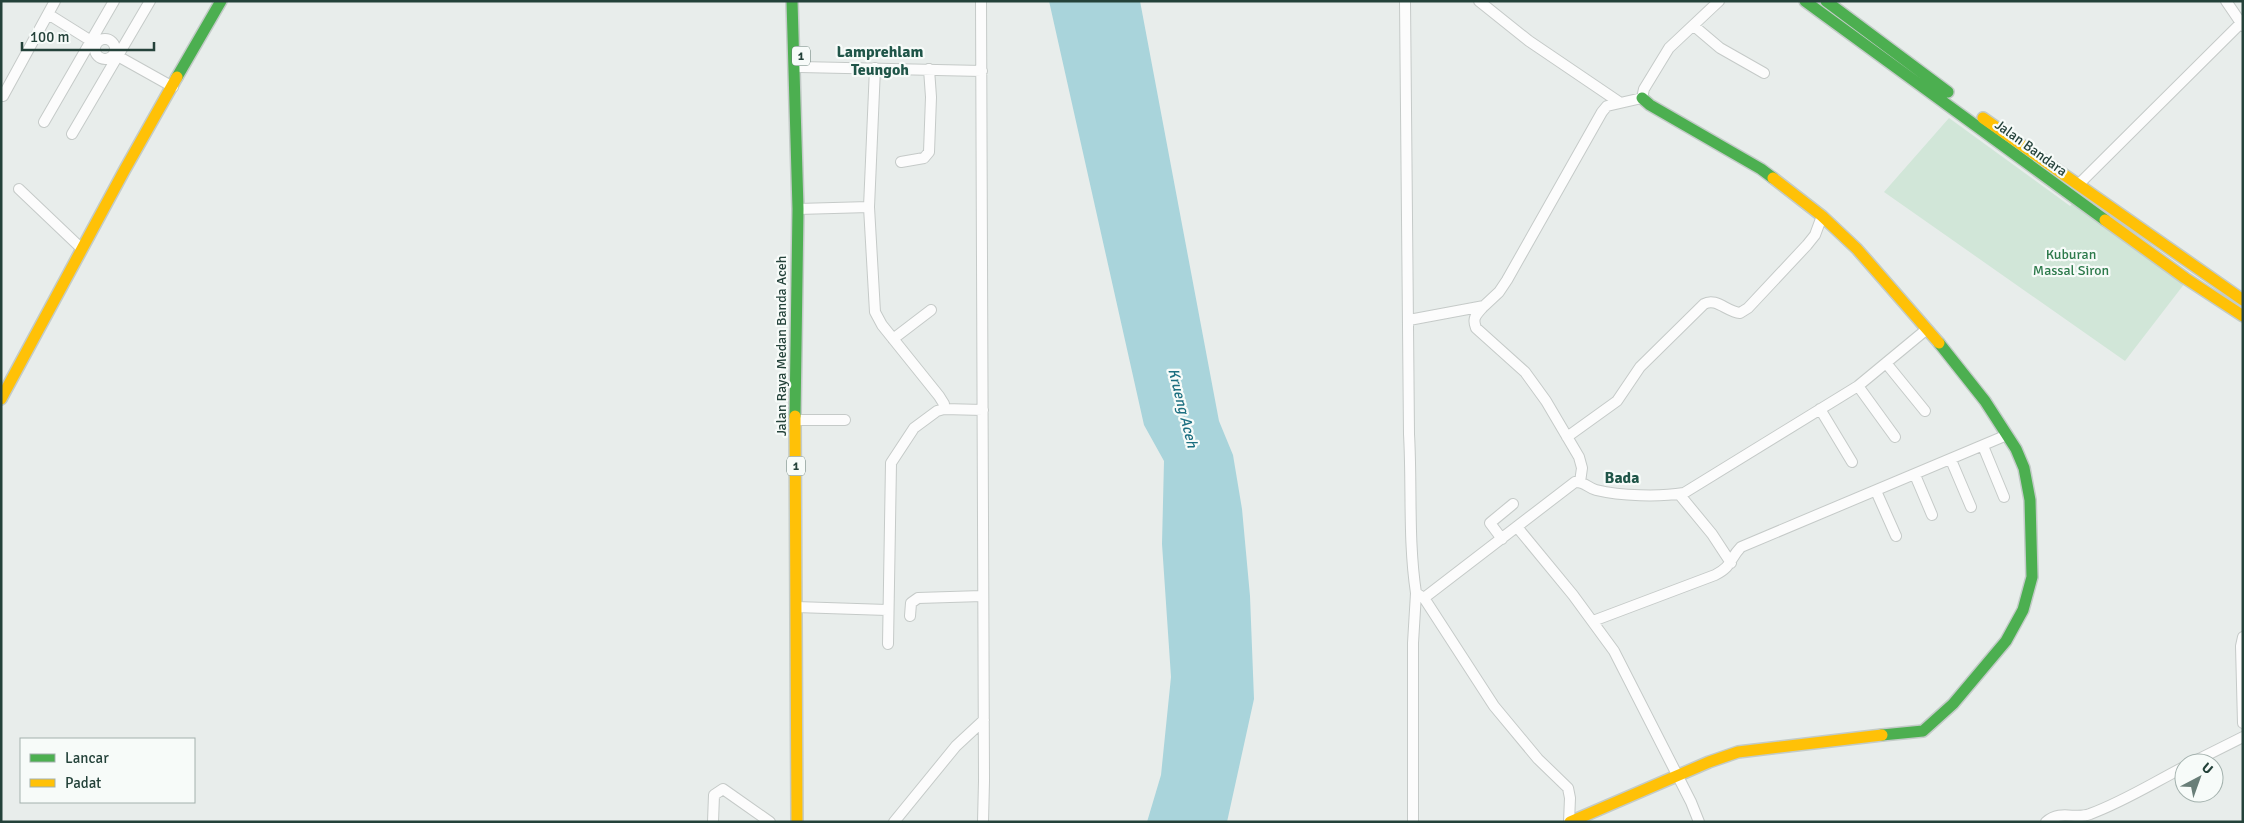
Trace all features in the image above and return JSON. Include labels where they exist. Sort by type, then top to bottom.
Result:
[{"type":"main road","points":[[1,399],[124,171],[221,1]]},
{"type":"main road","name":"Jalan Raya Medan Banda Aceh","points":[[792,1],[798,209],[796,420],[797,822]]},
{"type":"main road","name":"Jalan Raya Medan Banda Aceh","points":[[796,110],[803,1]]},
{"type":"main road","name":"Jalan Bandara","points":[[1805,1],[2185,278],[2243,316]]},
{"type":"main road","name":"Jalan Bandara","points":[[1826,1],[1984,118],[2243,300]]},
{"type":"main road","points":[[1570,822],[1678,775],[1738,752],[1917,732],[1928,728],[1942,716],[1991,661],[2006,641],[2023,610],[2030,591],[2032,568],[2030,492],[2024,468],[2007,435],[1985,401],[1927,329],[1857,249],[1822,216],[1761,169],[1650,105],[1642,98]]},
{"type":"street","points":[[4,96],[55,1]]},
{"type":"street","points":[[44,122],[94,42],[114,1]]},
{"type":"street","points":[[72,134],[116,56],[150,1]]},
{"type":"street","points":[[981,1],[983,822]]},
{"type":"street","points":[[1405,1],[1411,550],[1420,595],[1413,643],[1413,822]]},
{"type":"street","points":[[1478,1],[1530,41],[1619,102]]},
{"type":"street","points":[[1580,482],[1582,468],[1568,437],[1546,400],[1525,372],[1476,328],[1475,316],[1494,297],[1507,280],[1602,112],[1607,106],[1642,98],[1644,89],[1669,48],[1719,1]]},
{"type":"street","points":[[2079,184],[2242,24],[2226,1]]},
{"type":"street","points":[[48,14],[94,42]]},
{"type":"street","points":[[1694,26],[1720,48],[1764,73]]},
{"type":"street","points":[[94,42],[95,50],[100,57],[109,58],[116,56],[173,87]]},
{"type":"street","points":[[800,67],[982,71]]},
{"type":"street","points":[[874,68],[869,208],[875,312],[939,396],[943,402],[944,409]]},
{"type":"street","points":[[901,162],[924,158],[929,152],[931,97],[929,69]]},
{"type":"street","points":[[19,189],[82,249]]},
{"type":"street","points":[[798,209],[869,208]]},
{"type":"street","points":[[1568,437],[1617,401],[1640,368],[1704,304],[1714,301],[1732,312],[1740,313],[1748,308],[1807,245],[1815,235],[1822,216]]},
{"type":"street","points":[[1409,320],[1484,306]]},
{"type":"street","points":[[893,338],[931,310]]},
{"type":"street","points":[[1420,595],[1502,539],[1575,482],[1580,482],[1595,490],[1664,496],[1684,493],[1858,386],[1927,329]]},
{"type":"street","points":[[1886,364],[1925,411]]},
{"type":"street","points":[[1858,386],[1894,438]]},
{"type":"street","points":[[888,644],[887,610],[891,463],[914,428],[937,411],[944,409],[983,410]]},
{"type":"street","points":[[1820,409],[1852,462]]},
{"type":"street","points":[[796,420],[845,420]]},
{"type":"street","points":[[1593,621],[1715,575],[1726,570],[1734,554],[1741,548],[1952,460],[2007,435]]},
{"type":"street","points":[[1984,446],[2004,496]]},
{"type":"street","points":[[1952,460],[1971,507]]},
{"type":"street","points":[[1916,475],[1932,515]]},
{"type":"street","points":[[1876,491],[1896,536]]},
{"type":"street","points":[[1679,494],[1712,534],[1731,563]]},
{"type":"street","points":[[1502,539],[1490,523],[1513,504]]},
{"type":"street","points":[[1517,528],[1593,621],[1614,651],[1678,775],[1699,822]]},
{"type":"street","points":[[1420,595],[1494,706],[1538,759],[1568,788],[1570,822]]},
{"type":"street","points":[[910,616],[911,603],[918,598],[982,596]]},
{"type":"street","points":[[796,607],[887,610]]},
{"type":"street","points":[[2243,637],[2240,646],[2243,724]]},
{"type":"street","points":[[894,822],[956,746],[984,720]]},
{"type":"street","points":[[2211,753],[2243,737]]},
{"type":"street","points":[[2046,822],[2052,817],[2065,814],[2088,816],[2174,772]]},
{"type":"street","points":[[713,822],[714,795],[723,790],[770,822]]},
{"type":"green space","name":"Kuburan Massal Siron","points":[[1949,118],[2070,206],[2074,202],[2185,283],[2125,361],[1884,192]]},
{"type":"water","name":"Krueng Aceh","points":[[1049,1],[1140,1],[1219,421],[1233,455],[1242,509],[1250,596],[1254,699],[1227,822],[1147,822],[1161,775],[1171,677],[1162,544],[1164,461],[1144,425]]},
{"type":"traffic: fast","points":[[177,77],[221,1]]},
{"type":"traffic: fast","points":[[792,1],[798,209],[795,416]]},
{"type":"traffic: fast","points":[[1805,1],[2105,220]]},
{"type":"traffic: fast","points":[[1826,1],[1948,92]]},
{"type":"traffic: fast","points":[[1642,98],[1650,105],[1761,169],[1773,178]]},
{"type":"traffic: fast","points":[[1882,735],[1923,731],[1953,704],[2006,641],[2023,610],[2032,577],[2030,500],[2024,468],[2016,449],[1985,401],[1939,343]]},
{"type":"traffic: slow","points":[[1,399],[177,77]]},
{"type":"traffic: slow","points":[[1983,118],[2243,300]]},
{"type":"traffic: slow","points":[[1773,178],[1822,216],[1857,249],[1939,343]]},
{"type":"traffic: slow","points":[[2105,220],[2185,278],[2243,316]]},
{"type":"traffic: slow","points":[[795,416],[797,822]]},
{"type":"traffic: slow","points":[[1570,822],[1709,762],[1738,752],[1882,735]]},
{"type":"district","name":"Lamprehlam Teungoh","points":[[880,61]]},
{"type":"district","name":"Bada","points":[[1622,478]]}]
